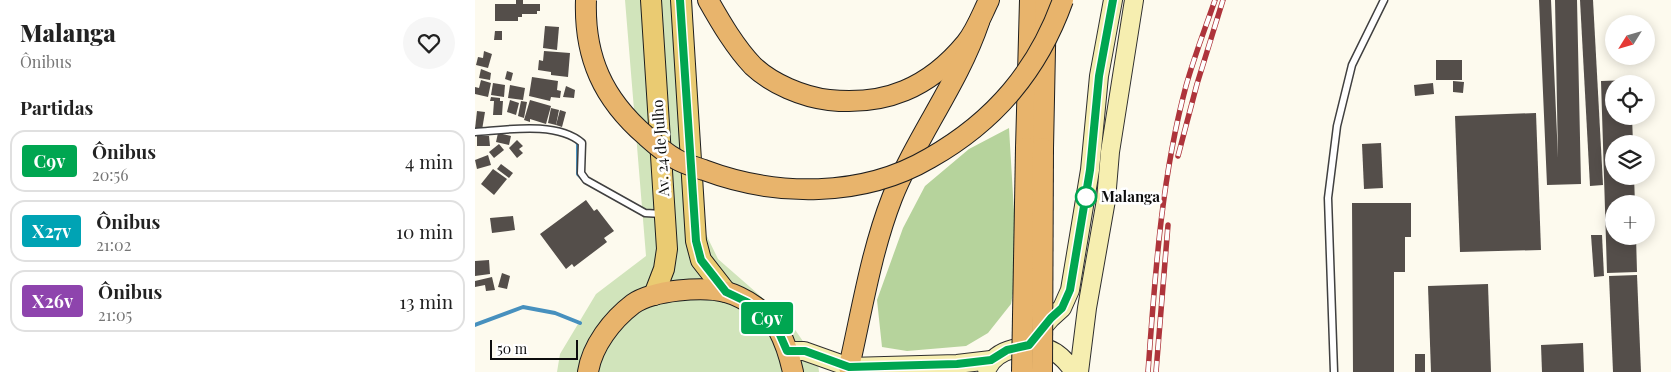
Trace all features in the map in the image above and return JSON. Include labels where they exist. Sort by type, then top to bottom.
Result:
[{"type":"highway","points":[[586,0],[585,24],[596,71],[624,116],[656,145],[676,160],[725,178],[782,189],[823,190],[867,183],[897,174],[929,159],[978,127],[1002,104],[1040,52],[1055,23],[1063,0]]},
{"type":"highway","points":[[708,0],[739,49],[755,67],[777,82],[805,95],[852,103],[897,95],[935,74],[967,43],[979,22]]},
{"type":"highway","points":[[849,367],[878,237],[892,196],[931,120],[957,76],[989,0]]},
{"type":"highway","points":[[1030,0],[1042,372]]},
{"type":"highway","points":[[1022,372],[1034,148],[1046,0]]},
{"type":"highway","points":[[588,372],[590,359],[602,338],[616,320],[634,303],[654,295],[696,289],[726,292],[747,302],[762,313],[777,328],[787,351],[793,372]]},
{"type":"main road","name":"Av. 24 de Julho","points":[[651,0],[667,249],[664,270],[654,295]]},
{"type":"main road","name":"Av. 24 de Julho","points":[[681,0],[696,241],[701,260],[726,292]]},
{"type":"main road","points":[[1029,345],[1051,318],[1062,308],[1070,290],[1090,170],[1099,76],[1113,0]]},
{"type":"main road","points":[[1079,372],[1087,308],[1107,200],[1110,152],[1134,0]]},
{"type":"main road","points":[[787,351],[805,351],[849,367],[957,364],[988,366],[1007,350],[1029,345],[1040,346],[1055,352],[1068,363],[1074,372]]},
{"type":"lane","points":[[1334,372],[1328,198],[1337,126],[1352,65],[1384,0]]},
{"type":"lane","points":[[475,132],[542,130],[561,131],[574,136],[582,143],[581,173],[586,180],[645,213],[665,214]]},
{"type":"green space","points":[[625,0],[692,0],[701,224],[718,259],[789,321],[818,363],[819,372],[557,372],[560,354],[596,294],[646,256]]},
{"type":"green space","points":[[1009,128],[1014,212],[1024,247],[1018,265],[1011,304],[988,333],[966,346],[907,351],[882,347],[877,300],[903,228],[925,186],[969,149]]},
{"type":"building","points":[[516,0],[523,0],[523,4],[540,4],[540,11],[537,11],[537,14],[522,14],[522,17],[518,17],[518,21],[495,21],[495,4],[516,4]]},
{"type":"building","points":[[1539,0],[1551,0],[1558,158],[1555,0],[1577,0],[1581,184],[1547,185]]},
{"type":"building","points":[[1580,0],[1593,0],[1603,185],[1590,186]]},
{"type":"building","points":[[545,26],[559,27],[557,50],[543,48]]},
{"type":"building","points":[[495,31],[502,31],[502,40],[494,40]]},
{"type":"building","points":[[484,51],[492,54],[488,68],[476,65],[478,57],[483,58]]},
{"type":"building","points":[[544,51],[570,53],[568,77],[551,75],[551,72],[538,70],[539,60],[543,61]]},
{"type":"building","points":[[1436,60],[1462,60],[1462,80],[1436,80]]},
{"type":"building","points":[[481,69],[491,73],[490,80],[479,78]]},
{"type":"building","points":[[507,71],[513,73],[511,81],[505,79]]},
{"type":"building","points":[[532,77],[558,81],[557,90],[561,91],[560,98],[551,97],[550,101],[529,96]]},
{"type":"building","points":[[481,80],[491,83],[488,97],[475,94],[475,87],[479,88]]},
{"type":"building","points":[[1453,81],[1464,82],[1463,93],[1453,92]]},
{"type":"building","points":[[1601,81],[1605,81],[1605,125],[1632,125],[1633,135],[1605,135],[1605,185],[1634,185],[1635,195],[1605,195],[1605,209]]},
{"type":"building","points":[[493,83],[505,85],[504,97],[491,95]]},
{"type":"building","points":[[1433,83],[1434,94],[1415,96],[1414,85]]},
{"type":"building","points":[[510,85],[525,88],[523,100],[508,98]]},
{"type":"building","points":[[566,86],[575,90],[574,98],[563,97]]},
{"type":"building","points":[[491,97],[500,98],[500,101],[503,101],[502,115],[493,115],[494,101],[490,101]]},
{"type":"building","points":[[510,100],[519,103],[516,115],[507,112]]},
{"type":"building","points":[[530,100],[551,106],[546,124],[530,119],[530,122],[524,120]]},
{"type":"building","points":[[521,101],[527,102],[524,118],[518,116]]},
{"type":"building","points":[[551,108],[559,110],[556,125],[548,123]]},
{"type":"building","points":[[560,110],[566,112],[562,127],[556,125]]},
{"type":"building","points":[[477,111],[485,112],[482,130],[475,129]]},
{"type":"building","points":[[1536,113],[1541,250],[1460,252],[1455,116]]},
{"type":"building","points":[[498,133],[511,136],[509,145],[496,142]]},
{"type":"building","points":[[477,136],[489,136],[490,146],[477,146]]},
{"type":"building","points":[[517,140],[523,146],[519,149],[523,153],[517,158],[509,148]]},
{"type":"building","points":[[1381,143],[1383,188],[1364,189],[1362,144]]},
{"type":"building","points":[[499,144],[504,150],[494,158],[489,152]]},
{"type":"building","points":[[488,155],[491,165],[477,169],[475,160]]},
{"type":"building","points":[[501,164],[513,173],[509,178],[497,169]]},
{"type":"building","points":[[493,169],[507,179],[494,195],[481,184]]},
{"type":"building","points":[[586,200],[594,211],[597,209],[614,231],[604,238],[607,242],[574,267],[572,264],[566,269],[540,234]]},
{"type":"building","points":[[1352,203],[1411,203],[1411,237],[1405,237],[1405,272],[1394,272],[1394,372],[1353,372]]},
{"type":"building","points":[[513,216],[515,230],[492,233],[490,218]]},
{"type":"building","points":[[1591,235],[1602,235],[1604,276],[1594,277]]},
{"type":"building","points":[[1606,245],[1636,245],[1637,272],[1607,273]]},
{"type":"building","points":[[489,260],[490,274],[475,276],[475,261]]},
{"type":"building","points":[[502,273],[510,276],[507,289],[498,287]]},
{"type":"building","points":[[1637,275],[1641,372],[1613,372],[1609,276]]},
{"type":"building","points":[[492,277],[495,290],[486,291],[485,285],[475,287],[475,281]]},
{"type":"building","points":[[1488,284],[1491,372],[1431,372],[1428,286]]},
{"type":"building","points":[[1583,343],[1584,372],[1542,372],[1541,345]]},
{"type":"building","points":[[1415,354],[1425,354],[1425,372],[1415,372]]},
{"type":"waterway","points":[[577,142],[578,174],[587,183]]},
{"type":"waterway","points":[[475,325],[523,307],[555,313],[580,323]]},
{"type":"railway","points":[[1148,372],[1160,228],[1177,121],[1196,54],[1215,0]]},
{"type":"railway","points":[[1178,156],[1197,84],[1223,0]]},
{"type":"railway","points":[[1156,372],[1168,225]]},
{"type":"bus line","name":"C9v","points":[[680,0],[696,241],[701,260],[726,292],[747,302],[762,313],[777,328],[787,351],[805,351],[849,367],[957,364],[991,360],[1007,350],[1029,345],[1051,318],[1062,308],[1070,290],[1085,206],[1099,76],[1113,0]]},
{"type":"place","name":"Malanga","points":[[1086,197]]}]
